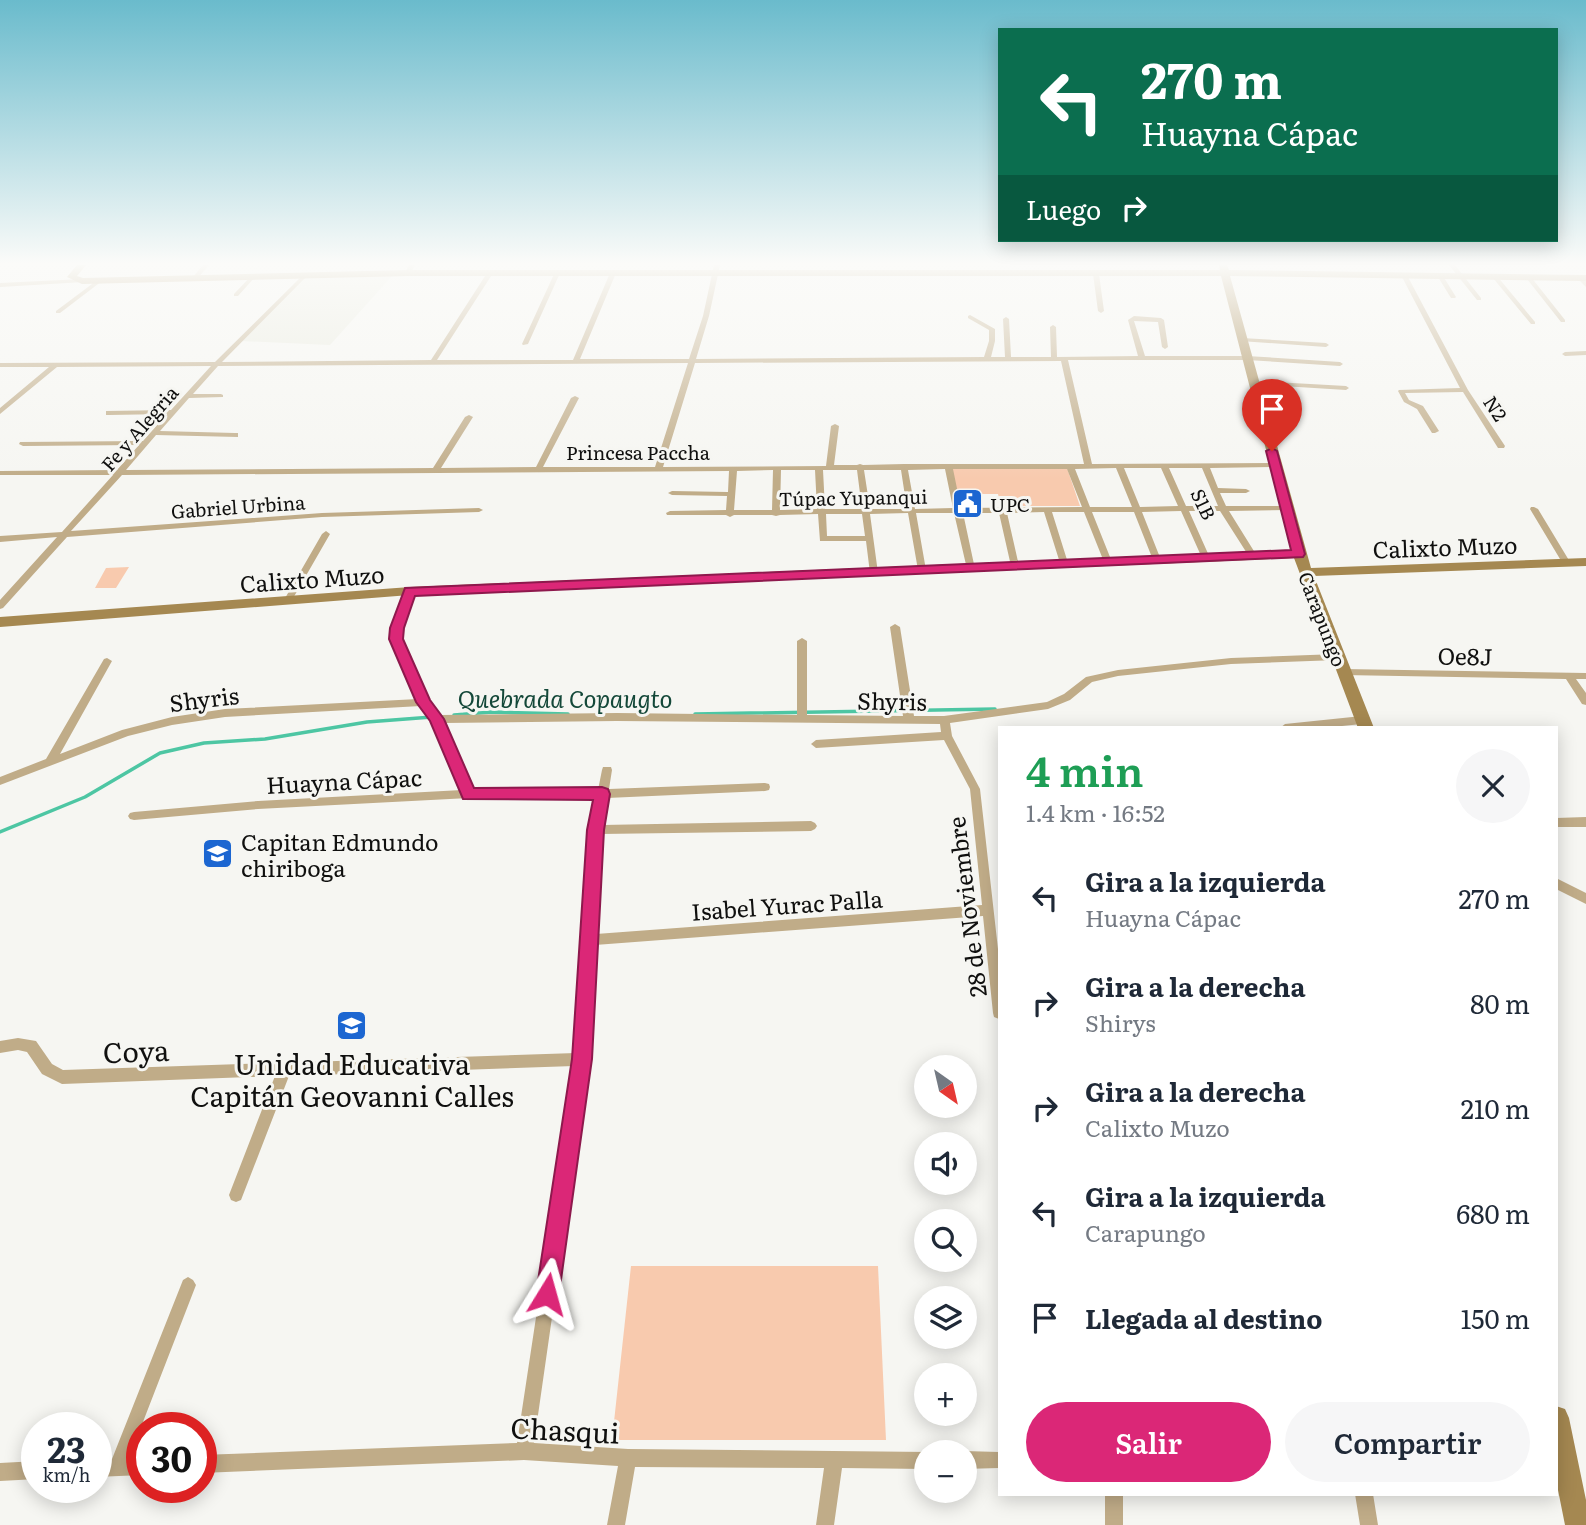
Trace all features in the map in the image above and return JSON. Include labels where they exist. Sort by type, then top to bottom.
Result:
[{"type":"street","name":"Fe y Alegria","points":[[0,606],[244,336]]},
{"type":"street","points":[[433,362],[448,336]]},
{"type":"street","points":[[524,344],[527,336]]},
{"type":"street","points":[[576,361],[586,336]]},
{"type":"street","points":[[659,467],[699,336]]},
{"type":"street","points":[[987,359],[992,336]]},
{"type":"street","points":[[1007,336],[1008,359]]},
{"type":"street","points":[[1053,336],[1054,359]]},
{"type":"street","points":[[1136,336],[1142,358]]},
{"type":"street","points":[[1163,336],[1165,347]]},
{"type":"street","name":"Carapungo","points":[[1241,336],[1299,554],[1364,724]]},
{"type":"street","name":"N2","points":[[1437,336],[1465,390],[1501,446]]},
{"type":"street","points":[[1242,341],[1326,345]]},
{"type":"street","points":[[1564,354],[1586,353]]},
{"type":"street","points":[[0,365],[1142,358],[1247,358],[1340,364]]},
{"type":"street","points":[[1064,359],[1088,465]]},
{"type":"street","points":[[0,412],[55,365]]},
{"type":"street","points":[[1254,383],[1346,388]]},
{"type":"street","points":[[1435,431],[1420,408],[1406,401],[1401,391],[1465,390]]},
{"type":"street","points":[[188,396],[221,396]]},
{"type":"street","points":[[539,468],[575,398]]},
{"type":"street","points":[[109,413],[174,412]]},
{"type":"street","points":[[436,469],[469,416]]},
{"type":"street","points":[[830,467],[835,426]]},
{"type":"street","points":[[156,433],[235,435]]},
{"type":"street","points":[[23,444],[146,443]]},
{"type":"street","points":[[1119,465],[1134,509],[1157,560]]},
{"type":"street","name":"Princesa Paccha","points":[[0,473],[1276,465]]},
{"type":"street","points":[[860,466],[874,573]]},
{"type":"street","points":[[904,466],[922,570]]},
{"type":"street","points":[[948,466],[971,569]]},
{"type":"street","points":[[1070,466],[1108,562]]},
{"type":"street","name":"S1B","points":[[1164,466],[1206,558]]},
{"type":"street","points":[[1205,466],[1222,508],[1253,556]]},
{"type":"street","points":[[776,514],[777,467]]},
{"type":"street","points":[[819,467],[823,539],[869,537]]},
{"type":"street","points":[[730,515],[733,468]]},
{"type":"street","points":[[1215,490],[1246,491]]},
{"type":"street","points":[[672,493],[730,494]]},
{"type":"street","name":"Túpac Yupanqui","points":[[670,513],[730,515],[1288,508]]},
{"type":"street","points":[[1534,509],[1566,562]]},
{"type":"street","name":"Gabriel Urbina","points":[[0,539],[321,515],[479,510]]},
{"type":"street","points":[[1047,510],[1064,563]]},
{"type":"street","points":[[1003,511],[1015,566]]},
{"type":"street","points":[[288,600],[326,534]]},
{"type":"street","name":"Calixto Muzo","points":[[0,622],[410,592],[1299,554]]},
{"type":"street","name":"Calixto Muzo","points":[[1305,572],[1586,562]]},
{"type":"street","points":[[410,592],[397,628],[396,639],[424,702],[437,719],[469,794]]},
{"type":"street","points":[[895,627],[909,719]]},
{"type":"street","points":[[802,641],[803,719]]},
{"type":"street","name":"Shyris","points":[[437,719],[944,720],[1048,705],[1067,697],[1089,679],[1118,673],[1231,661],[1337,657]]},
{"type":"street","points":[[50,762],[107,661]]},
{"type":"street","name":"Oe8J","points":[[1343,672],[1586,676]]},
{"type":"street","points":[[1569,676],[1586,701]]},
{"type":"street","name":"Shyris","points":[[0,781],[126,733],[172,721],[225,713],[424,702]]},
{"type":"street","name":"28 de Noviembre","points":[[944,720],[947,736],[975,789],[992,917],[998,999]]},
{"type":"street","points":[[1324,726],[1364,724]]},
{"type":"street","points":[[816,744],[947,736]]},
{"type":"street","points":[[524,1451],[582,1059],[596,830],[607,770]]},
{"type":"street","name":"Huayna Cápac","points":[[134,816],[258,805],[469,794],[602,794],[765,787]]},
{"type":"street","points":[[1558,823],[1586,822]]},
{"type":"street","points":[[596,830],[811,826]]},
{"type":"street","points":[[1558,884],[1586,899]]},
{"type":"street","name":"Isabel Yurac Palla","points":[[590,940],[992,917]]},
{"type":"street","name":"Coya","points":[[0,1047],[18,1044],[31,1046],[47,1069],[62,1077],[582,1059]]},
{"type":"street","points":[[236,1195],[285,1069]]},
{"type":"street","points":[[117,1467],[188,1285]]},
{"type":"street","points":[[1558,1437],[1562,1475],[1578,1525]]},
{"type":"street","name":"Chasqui","points":[[217,1463],[524,1451],[628,1458],[914,1460]]},
{"type":"street","points":[[616,1525],[628,1458]]},
{"type":"street","points":[[977,1460],[998,1460]]},
{"type":"street","points":[[825,1525],[834,1461]]},
{"type":"street","points":[[112,1467],[126,1467]]},
{"type":"street","points":[[0,1472],[21,1471]]},
{"type":"street","points":[[1114,1496],[1114,1525]]},
{"type":"street","points":[[1364,1496],[1369,1525]]},
{"type":"shaded area","points":[[245,336],[338,336],[330,345],[240,341]]},
{"type":"shaded area","points":[[952,468],[1067,468],[1080,506],[1001,506],[998,494],[957,494]]},
{"type":"shaded area","points":[[129,567],[116,588],[95,588],[106,568]]},
{"type":"shaded area","points":[[631,1266],[878,1266],[886,1440],[612,1440]]},
{"type":"waterway","name":"Quebrada Copaugto","points":[[695,714],[995,709]]},
{"type":"waterway","name":"Quebrada Copaugto","points":[[454,715],[492,712],[568,714]]},
{"type":"waterway","name":"Quebrada Copaugto","points":[[0,832],[85,797],[160,753],[204,743],[265,739],[367,722],[432,717]]},
{"type":"place","name":"UPC","points":[[967,504]]},
{"type":"place","name":"Capitan Edmundo chiriboga","points":[[218,854]]},
{"type":"place","name":"Unidad Educativa Capitán Geovanni Calles","points":[[352,1026]]},
{"type":"route","points":[[547,1294],[582,1059],[596,830],[602,794],[469,794],[437,719],[424,702],[396,639],[397,628],[410,592],[1299,554],[1272,451]]}]
